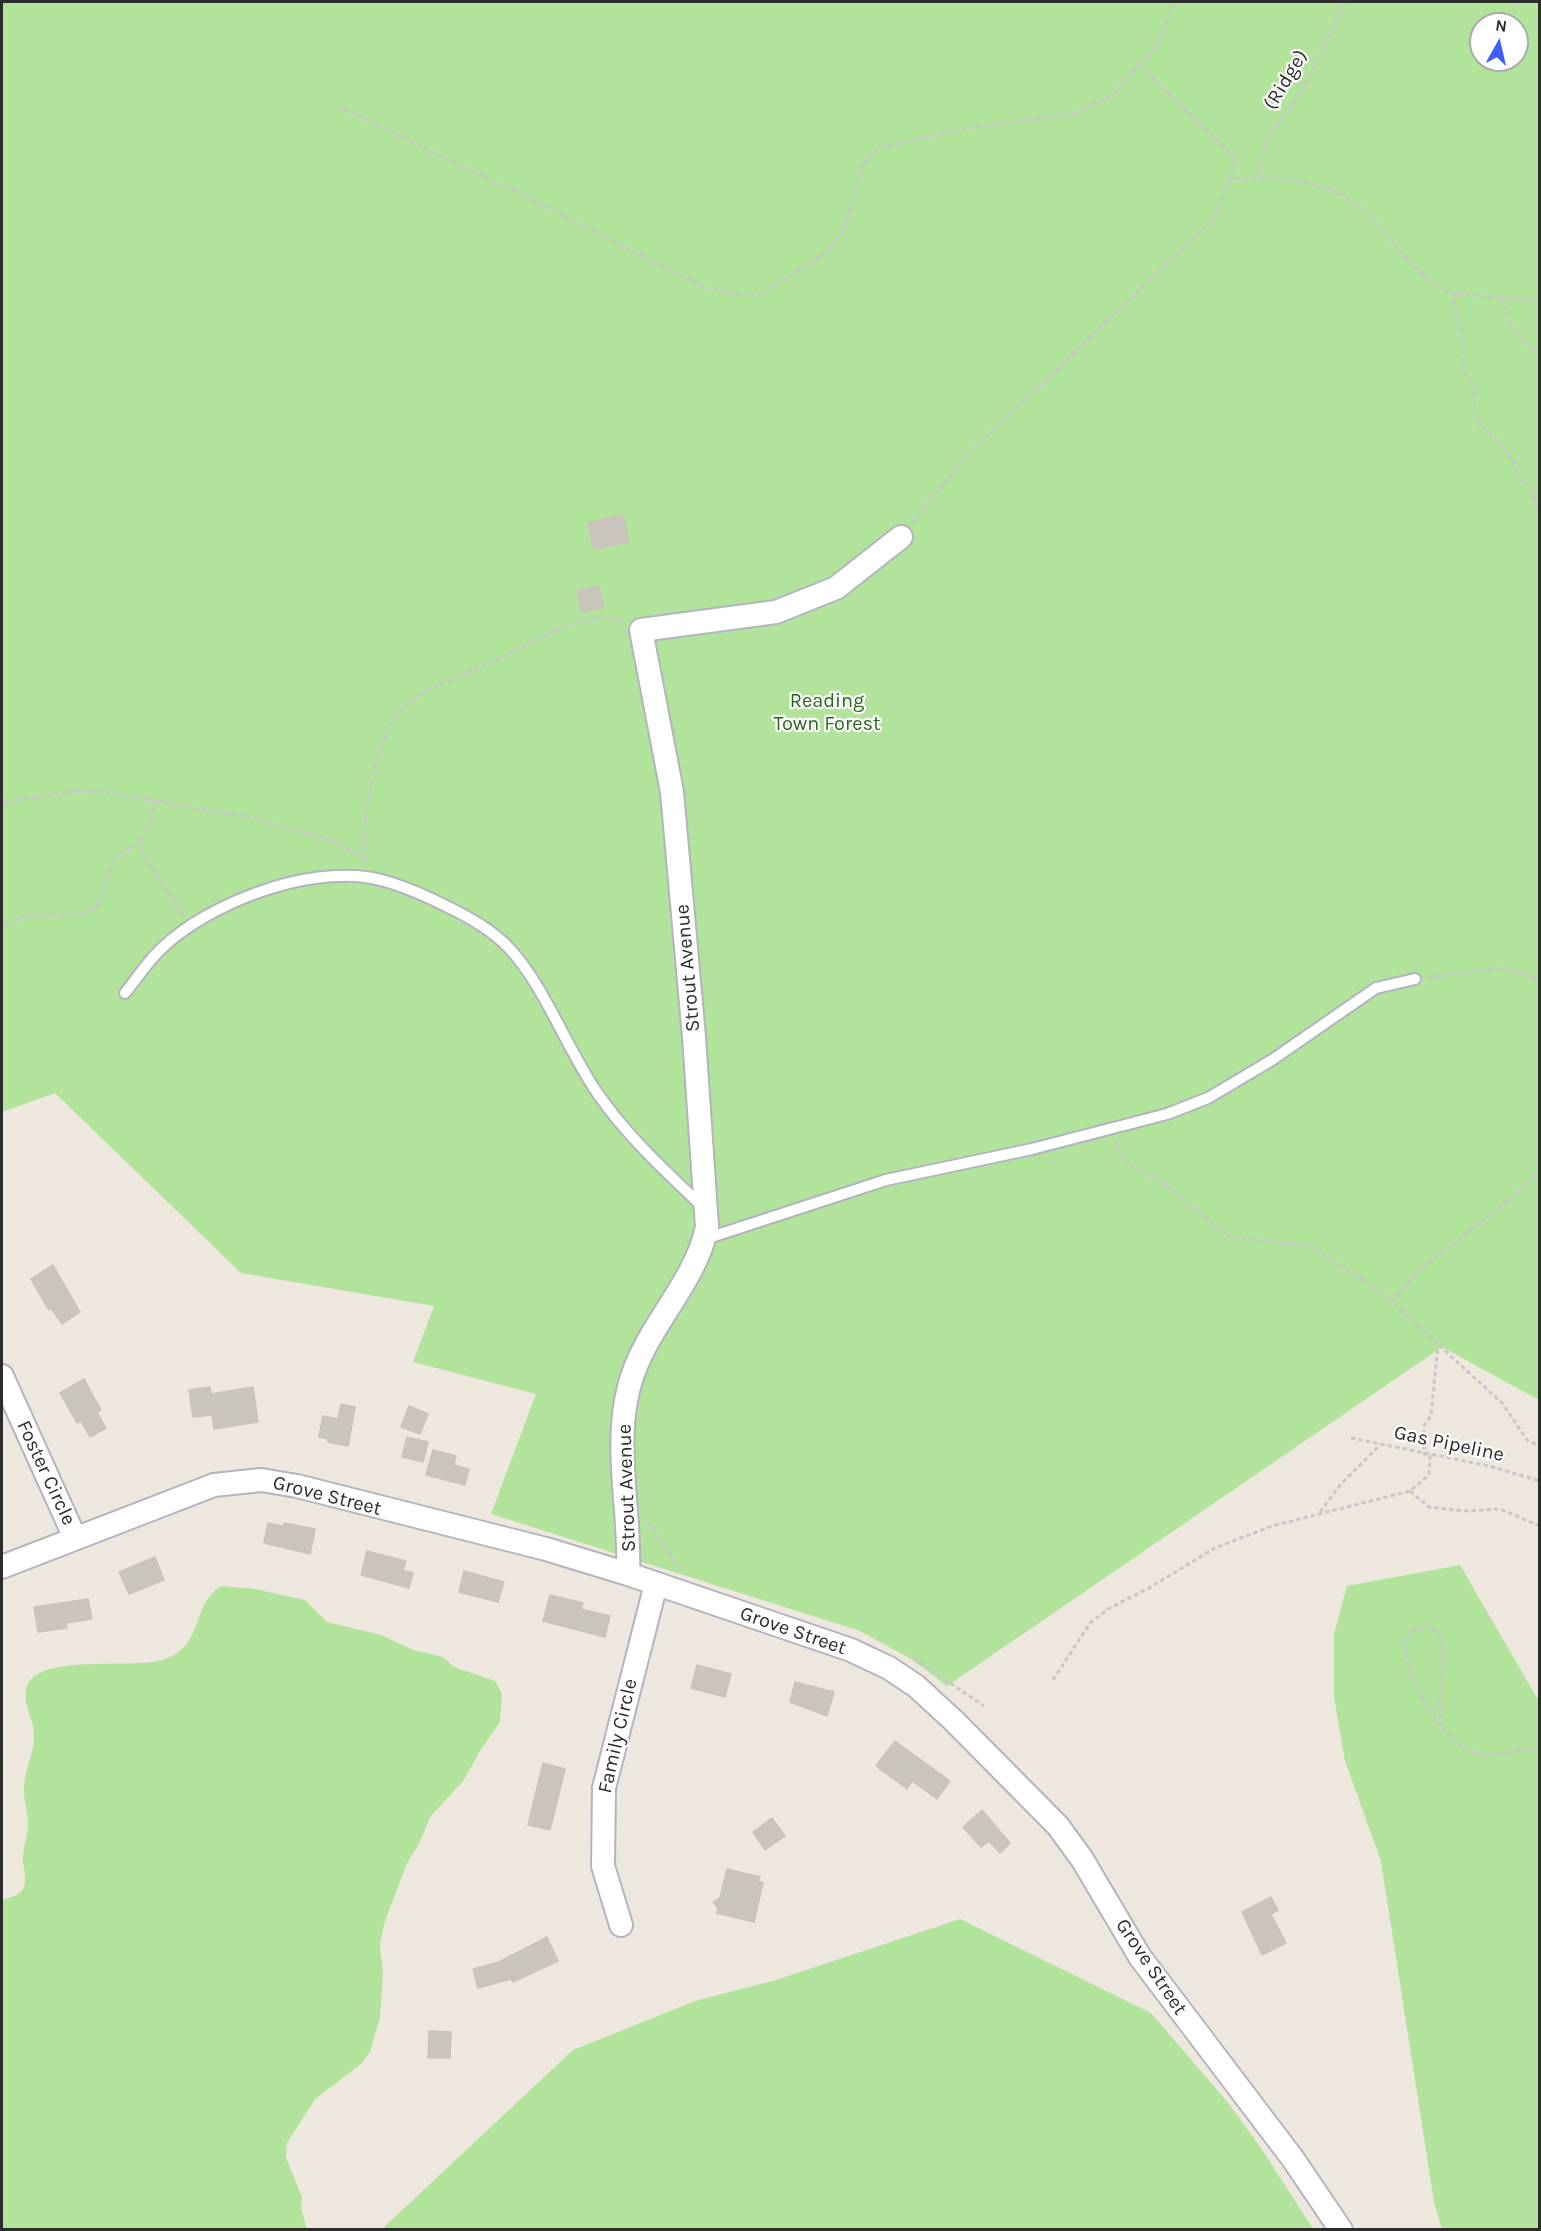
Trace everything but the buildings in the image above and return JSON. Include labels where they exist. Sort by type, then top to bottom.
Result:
[{"type":"street","points":[[640,630],[776,612],[836,588],[901,537]]},
{"type":"street","name":"Strout Avenue","points":[[628,1574],[622,1444],[629,1386],[660,1319],[689,1273],[704,1239],[705,1209],[694,1037],[672,792],[640,630]]},
{"type":"street","name":"Foster Circle","points":[[2,1376],[75,1538]]},
{"type":"street","name":"Grove Street","points":[[2,1567],[214,1485],[261,1480],[297,1486],[546,1549],[628,1574],[861,1654],[902,1676],[935,1702],[1058,1826],[1082,1859],[1140,1957],[1286,2150],[1341,2229]]},
{"type":"street","name":"Family Circle","points":[[621,1925],[604,1875],[604,1788],[656,1584]]},
{"type":"lane","points":[[125,993],[164,946],[191,927],[224,907],[296,881],[345,876],[371,878],[428,897],[458,911],[507,946],[528,972],[568,1047],[598,1096],[647,1153],[705,1209]]},
{"type":"lane","points":[[704,1239],[886,1180],[1032,1149],[1167,1114],[1208,1098],[1272,1060],[1376,988],[1415,979]]},
{"type":"path","points":[[343,109],[519,193],[705,286],[731,294],[761,295],[828,251],[836,242],[844,229],[864,163],[872,152],[886,146],[962,129],[1072,114],[1113,95],[1158,44],[1175,2]]},
{"type":"path","name":"(Ridge)","points":[[1258,176],[1267,139],[1301,93],[1346,2]]},
{"type":"path","points":[[901,537],[966,456],[1215,218],[1236,159],[1139,65]]},
{"type":"path","points":[[1229,180],[1258,176],[1299,180],[1344,197],[1365,211],[1409,261],[1446,291],[1539,301]]},
{"type":"path","points":[[1456,292],[1454,303],[1462,329],[1463,371],[1474,388],[1475,411],[1480,426],[1496,438],[1514,462],[1517,478],[1528,483],[1539,514]]},
{"type":"path","points":[[1502,297],[1516,335],[1522,343],[1539,353]]},
{"type":"path","points":[[371,878],[364,858],[363,833],[380,746],[387,728],[416,695],[495,661],[555,630],[599,618],[620,620],[640,630]]},
{"type":"path","points":[[2,802],[68,792],[98,791],[255,818],[336,842],[364,858]]},
{"type":"path","points":[[2,928],[24,917],[80,914],[93,909],[98,904],[115,858],[140,841],[150,822],[156,800]]},
{"type":"path","points":[[140,841],[149,864],[191,927]]},
{"type":"path","points":[[1415,979],[1501,968],[1539,979]]},
{"type":"path","points":[[1120,1126],[1116,1146],[1126,1164],[1162,1182],[1230,1237],[1310,1246],[1393,1302],[1503,1404],[1527,1440],[1539,1446]]},
{"type":"path","points":[[1393,1302],[1417,1272],[1514,1196],[1539,1171]]},
{"type":"path","points":[[1424,1454],[1424,1426],[1431,1415],[1438,1345]]},
{"type":"path","name":"Gas Pipeline","points":[[1351,1438],[1430,1456],[1489,1466],[1539,1481]]},
{"type":"path","points":[[1319,1514],[1341,1484],[1380,1445]]},
{"type":"path","points":[[1053,1680],[1090,1623],[1108,1609],[1215,1548],[1272,1526],[1410,1491],[1429,1475],[1430,1456]]},
{"type":"path","points":[[1410,1491],[1429,1507],[1465,1511],[1500,1509],[1539,1526]]},
{"type":"path","points":[[1441,1726],[1439,1700],[1445,1658],[1444,1644],[1439,1632],[1426,1626],[1413,1630],[1404,1642],[1405,1657],[1410,1676],[1441,1726],[1464,1749],[1489,1755],[1525,1748],[1539,1749]]},
{"type":"green space","name":"Reading Town Forest","points":[[2,2],[1539,2],[1539,1400],[1442,1347],[947,1686],[911,1659],[860,1631],[491,1514],[536,1394],[413,1362],[434,1306],[241,1273],[55,1093],[2,1112]]},
{"type":"green space","points":[[1460,1565],[1539,1698],[1539,2229],[1442,2229],[1434,2202],[1381,1861],[1345,1761],[1334,1697],[1334,1634],[1347,1586]]},
{"type":"green space","points":[[222,1586],[255,1589],[305,1600],[327,1622],[381,1635],[413,1650],[443,1657],[454,1667],[495,1681],[502,1694],[500,1722],[481,1749],[464,1780],[430,1817],[419,1844],[407,1863],[385,1921],[380,1944],[383,1974],[380,2017],[370,2052],[361,2064],[315,2099],[287,2143],[286,2158],[302,2197],[301,2208],[307,2229],[2,2229],[2,1900],[18,1894],[25,1884],[23,1855],[28,1823],[24,1787],[34,1740],[25,1696],[28,1684],[37,1675],[51,1669],[89,1664],[148,1662],[162,1660],[176,1654],[192,1635],[205,1603]]},
{"type":"green space","points":[[960,1919],[1151,2013],[1229,2104],[1263,2151],[1313,2229],[382,2229],[573,2050],[695,2001],[776,1980]]}]
